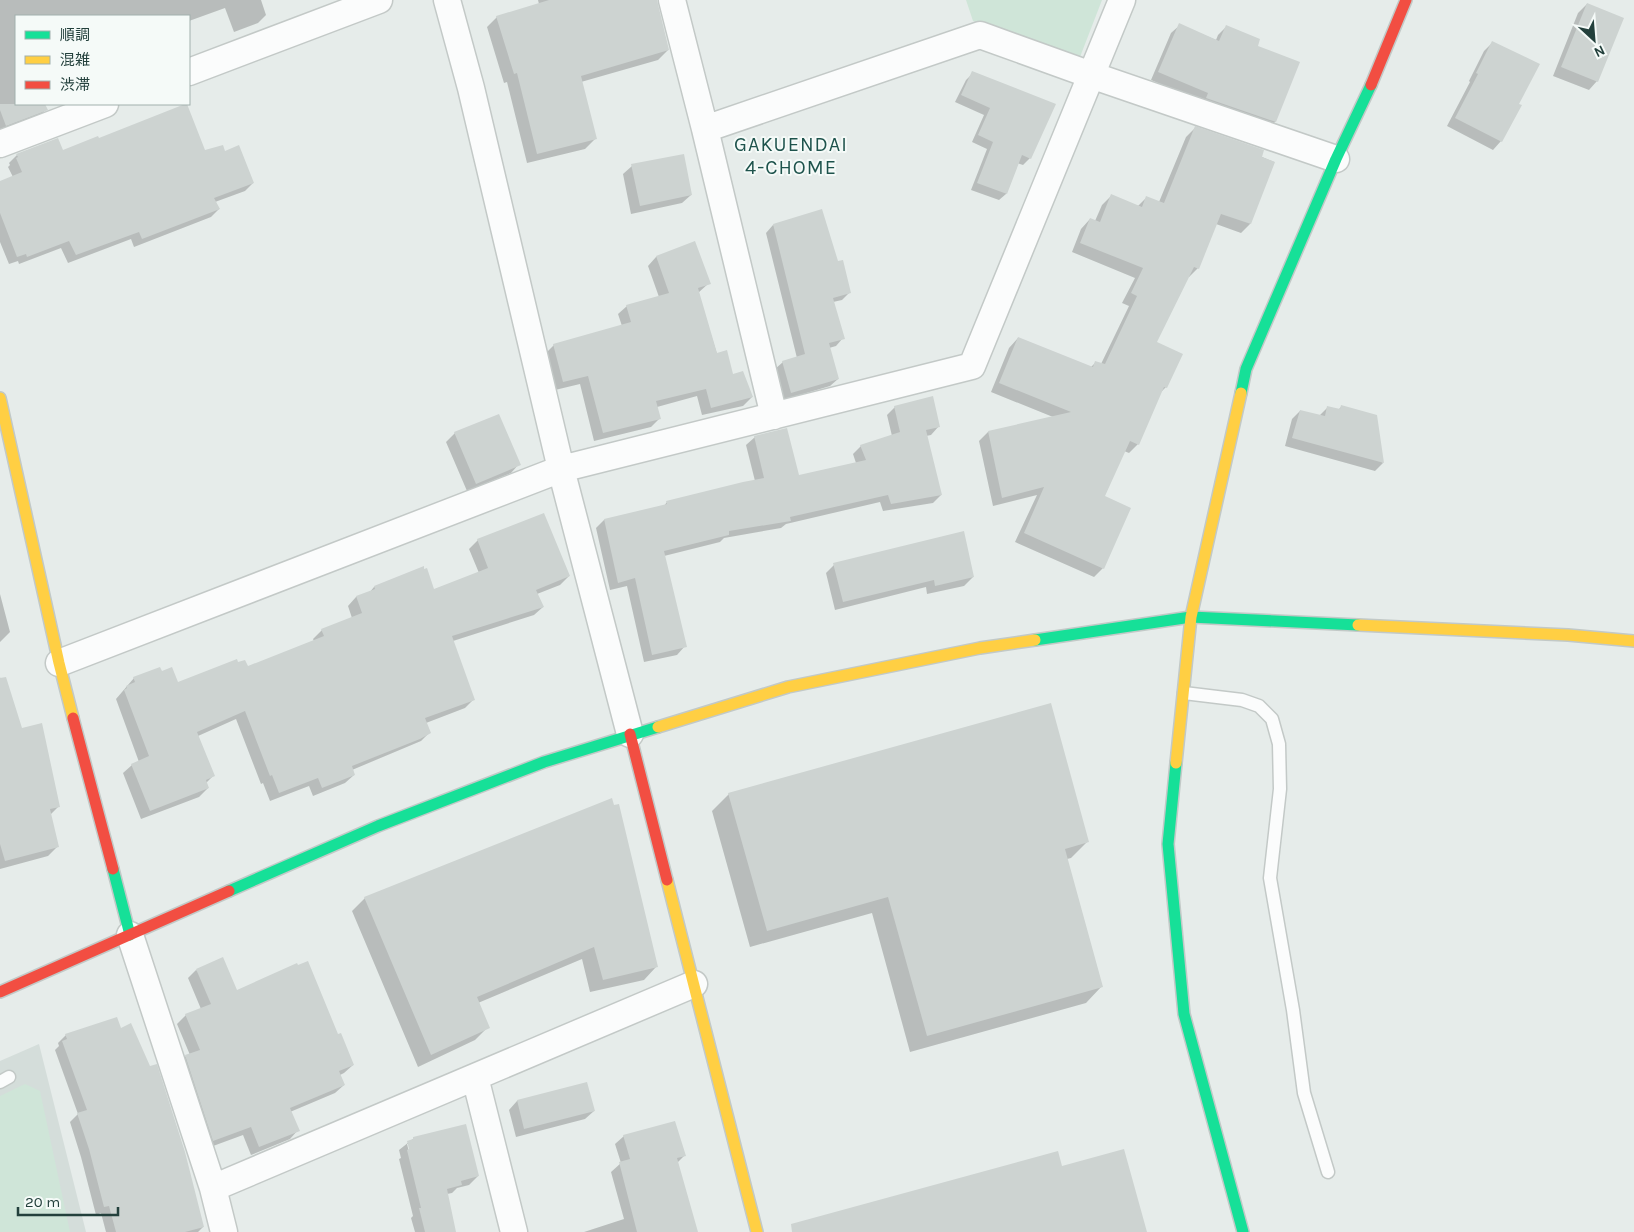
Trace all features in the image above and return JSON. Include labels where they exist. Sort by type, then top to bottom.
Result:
[{"type":"street","points":[[190,72],[379,0]]},
{"type":"street","points":[[447,0],[471,88],[561,469],[758,1232]]},
{"type":"street","points":[[672,0],[774,416]]},
{"type":"street","points":[[59,664],[561,469],[972,366],[1122,0]]},
{"type":"street","points":[[1243,1232],[1184,1014],[1168,844],[1192,617],[1246,369],[1336,159],[1377,71],[1406,0]]},
{"type":"street","points":[[705,129],[980,35],[1336,159]]},
{"type":"street","points":[[0,144],[102,105]]},
{"type":"street","points":[[0,398],[6,449],[59,664],[130,935],[214,1188],[224,1232]]},
{"type":"street","points":[[0,992],[378,826],[544,762],[630,734],[798,685],[980,648],[1192,617],[1568,635],[1634,641]]},
{"type":"street","points":[[214,1188],[694,984]]},
{"type":"street","points":[[475,1077],[514,1232]]},
{"type":"lane","points":[[1184,693],[1242,700],[1259,706],[1272,719],[1279,744],[1280,789],[1270,878],[1293,1010],[1304,1093],[1328,1172]]},
{"type":"shaded area","points":[[39,1044],[86,1232],[0,1232],[0,1061]]},
{"type":"green space","points":[[966,0],[1102,0],[1080,57],[973,21]]},
{"type":"green space","points":[[25,1084],[40,1091],[70,1232],[0,1232],[0,1096]]},
{"type":"building","points":[[549,0],[657,0],[669,50],[581,76],[597,139],[537,154],[517,73],[514,74],[496,16]]},
{"type":"building","points":[[1587,3],[1624,18],[1598,82],[1561,67]]},
{"type":"building","points":[[1179,23],[1219,41],[1226,25],[1260,39],[1258,46],[1300,62],[1276,122],[1206,98],[1208,93],[1158,72]]},
{"type":"building","points":[[1492,41],[1540,64],[1519,104],[1522,105],[1502,142],[1455,118],[1478,74],[1476,73]]},
{"type":"building","points":[[972,71],[1056,104],[1031,159],[1022,155],[1007,194],[977,183],[993,142],[978,135],[990,108],[961,95]]},
{"type":"building","points":[[0,104],[15,104],[46,105],[48,110],[6,126],[0,110]]},
{"type":"building","points":[[182,105],[187,105],[205,150],[223,145],[225,151],[239,145],[254,183],[214,198],[220,209],[142,239],[139,232],[76,255],[69,241],[27,257],[26,254],[17,257],[0,213],[0,181],[22,172],[16,154],[58,138],[63,150],[98,136],[99,138]]},
{"type":"building","points":[[1195,126],[1264,150],[1262,157],[1275,162],[1251,224],[1221,214],[1199,269],[1194,267],[1157,342],[1183,354],[1167,388],[1164,387],[1139,445],[1130,441],[1105,496],[1131,508],[1104,569],[1024,533],[1044,487],[1002,498],[988,431],[1071,412],[999,383],[1018,337],[1093,367],[1095,361],[1105,364],[1137,296],[1131,293],[1143,268],[1080,243],[1090,218],[1100,222],[1111,194],[1142,207],[1146,196],[1164,203]]},
{"type":"building","points":[[684,154],[692,195],[640,206],[631,164]]},
{"type":"building","points":[[822,209],[838,261],[843,260],[851,293],[833,298],[845,339],[829,343],[839,379],[791,393],[782,361],[805,354],[773,224]]},
{"type":"building","points":[[695,241],[711,284],[698,288],[717,353],[727,350],[733,374],[743,371],[753,397],[711,408],[706,389],[656,401],[661,419],[603,433],[588,376],[563,382],[553,344],[631,322],[626,305],[669,293],[656,256]]},
{"type":"building","points":[[933,396],[940,427],[926,430],[942,495],[891,504],[888,495],[790,517],[791,521],[729,531],[729,535],[664,551],[687,647],[652,655],[635,578],[618,583],[604,519],[667,504],[666,501],[764,478],[754,436],[787,428],[799,475],[866,460],[860,445],[900,432],[894,406]]},
{"type":"building","points":[[1341,405],[1377,415],[1384,463],[1292,438],[1300,410],[1325,416],[1327,406],[1340,409]]},
{"type":"building","points":[[499,414],[521,465],[476,484],[454,432]]},
{"type":"building","points":[[544,513],[570,576],[536,590],[544,607],[452,636],[475,700],[425,718],[431,733],[352,766],[355,775],[322,788],[318,778],[279,793],[272,775],[270,776],[245,711],[197,732],[215,776],[206,780],[209,788],[150,811],[131,764],[149,756],[124,690],[127,688],[126,686],[135,682],[133,677],[160,667],[162,671],[172,667],[178,682],[237,659],[238,662],[245,660],[248,666],[324,636],[321,629],[362,613],[356,596],[375,589],[374,586],[424,566],[424,569],[427,568],[434,589],[488,568],[477,539]]},
{"type":"building","points":[[964,531],[974,577],[935,586],[934,580],[843,602],[833,563]]},
{"type":"building","points":[[6,677],[22,728],[42,723],[60,807],[50,809],[59,847],[5,861],[0,844],[0,678]]},
{"type":"building","points":[[1051,703],[1089,842],[1065,849],[1103,987],[927,1036],[888,897],[767,931],[728,793]]},
{"type":"building","points":[[612,798],[614,805],[619,804],[658,967],[603,980],[594,947],[477,997],[490,1028],[431,1055],[364,897]]},
{"type":"building","points":[[223,957],[237,990],[297,963],[298,965],[308,961],[338,1034],[341,1033],[354,1065],[339,1071],[345,1085],[290,1108],[300,1131],[259,1147],[251,1127],[213,1141],[185,1055],[200,1050],[185,1014],[211,1004],[196,969]]},
{"type":"building","points":[[117,1017],[121,1028],[131,1023],[150,1066],[157,1064],[185,1152],[204,1227],[185,1232],[116,1232],[109,1206],[104,1207],[89,1149],[77,1113],[87,1110],[62,1041],[67,1039],[65,1034]]},
{"type":"building","points":[[587,1082],[595,1111],[524,1129],[517,1100]]},
{"type":"building","points":[[675,1121],[686,1156],[677,1158],[698,1232],[637,1232],[619,1162],[630,1159],[623,1135]]},
{"type":"building","points":[[466,1124],[479,1176],[461,1181],[462,1185],[447,1189],[456,1232],[425,1232],[407,1150],[409,1149],[407,1141],[413,1139],[413,1137]]},
{"type":"building","points":[[1124,1149],[1147,1232],[792,1232],[791,1224],[1058,1151],[1062,1166]]},
{"type":"traffic: fast","points":[[1241,393],[1246,369],[1336,159],[1371,85]]},
{"type":"traffic: fast","points":[[1035,640],[1191,617],[1358,625]]},
{"type":"traffic: fast","points":[[229,891],[378,826],[544,762],[658,727]]},
{"type":"traffic: fast","points":[[1176,763],[1168,844],[1184,1014],[1243,1232]]},
{"type":"traffic: fast","points":[[113,869],[130,935]]},
{"type":"traffic: slow","points":[[1176,763],[1191,617],[1241,393]]},
{"type":"traffic: slow","points":[[0,398],[73,718]]},
{"type":"traffic: slow","points":[[1358,625],[1568,635],[1634,641]]},
{"type":"traffic: slow","points":[[658,727],[788,687],[980,648],[1035,640]]},
{"type":"traffic: slow","points":[[667,880],[757,1232]]},
{"type":"traffic: jam","points":[[1371,85],[1406,0]]},
{"type":"traffic: jam","points":[[73,718],[113,869]]},
{"type":"traffic: jam","points":[[630,734],[667,880]]},
{"type":"traffic: jam","points":[[0,992],[229,891]]},
{"type":"district","name":"GAKUENDAI 4-CHOME","points":[[791,156]]}]
